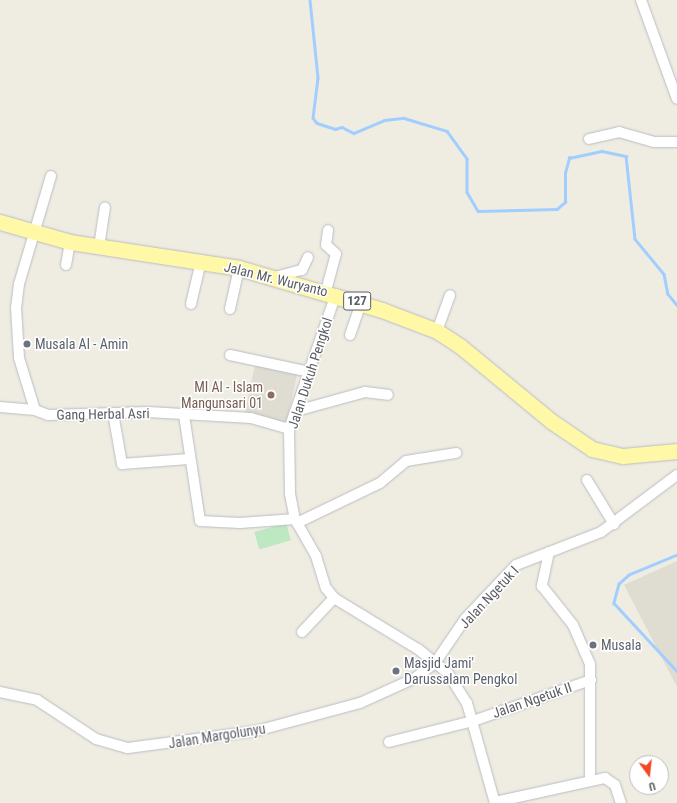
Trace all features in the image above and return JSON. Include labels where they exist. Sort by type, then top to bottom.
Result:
[{"type":"main road","name":"Jalan Mr. Wuryanto","points":[[0,222],[34,234],[70,242],[202,261],[239,268],[331,293],[361,303],[437,331],[551,421],[592,449],[623,456],[677,450]]},
{"type":"street","points":[[641,0],[677,99]]},
{"type":"street","points":[[589,140],[619,132],[654,142],[677,142]]},
{"type":"street","name":"Gang Herbal Asri","points":[[51,176],[19,284],[16,340],[24,378],[35,410],[48,415],[113,413],[251,418],[290,429]]},
{"type":"street","points":[[99,246],[105,207]]},
{"type":"street","name":"Jalan Dukuh Pengkol","points":[[328,230],[326,245],[336,254],[331,293],[309,372],[290,429],[290,494],[296,521],[316,556],[326,588],[334,598],[435,663],[448,673],[458,687],[473,721],[495,803]]},
{"type":"street","points":[[66,265],[70,242]]},
{"type":"street","points":[[275,277],[302,270],[308,257]]},
{"type":"street","points":[[191,304],[202,261]]},
{"type":"street","points":[[230,309],[239,268]]},
{"type":"street","points":[[437,331],[450,295]]},
{"type":"street","points":[[350,335],[361,303]]},
{"type":"street","points":[[230,355],[309,372]]},
{"type":"street","points":[[296,411],[364,392],[388,395]]},
{"type":"street","points":[[0,406],[35,410]]},
{"type":"street","points":[[113,413],[122,464],[189,459]]},
{"type":"street","points":[[184,415],[189,459],[200,520],[240,523],[296,521],[380,483],[406,461],[456,453]]},
{"type":"street","name":"Jalan Ngetuk I","points":[[435,663],[465,619],[507,573],[529,557],[572,546],[614,524],[677,475]]},
{"type":"street","points":[[587,480],[614,524]]},
{"type":"street","points":[[549,552],[542,586],[582,640],[591,680],[590,781]]},
{"type":"street","points":[[302,632],[334,598]]},
{"type":"street","name":"Jalan Margolunyu","points":[[0,692],[37,700],[96,739],[128,748],[237,735],[327,713],[386,693],[435,663]]},
{"type":"street","name":"Jalan Ngetuk II","points":[[389,742],[473,721],[591,680]]},
{"type":"street","points":[[495,803],[590,781],[612,781],[621,803]]},
{"type":"shaded area","name":"MI Al - Islam Mangunsari 01","points":[[255,365],[297,374],[286,424],[244,415]]},
{"type":"shaded area","points":[[677,561],[677,687],[624,585]]},
{"type":"green space","points":[[286,523],[291,540],[259,549],[254,532]]},
{"type":"waterway","points":[[310,0],[318,78],[313,118],[317,123],[335,129],[342,127],[354,133],[384,120],[404,118],[447,131],[467,159],[467,192],[478,211],[557,209],[565,202],[565,173],[569,158],[602,151],[626,156],[635,239],[664,274],[668,294],[677,305]]},
{"type":"waterway","points":[[677,555],[629,575],[619,584],[614,603],[677,671]]},
{"type":"place","name":"Musala Al - Amin","points":[[27,344]]},
{"type":"place","name":"MI Al - Islam Mangunsari 01","points":[[271,395]]},
{"type":"place","name":"Musala","points":[[593,645]]},
{"type":"place","name":"Masjid Jami' Darussalam Pengkol","points":[[396,671]]}]
